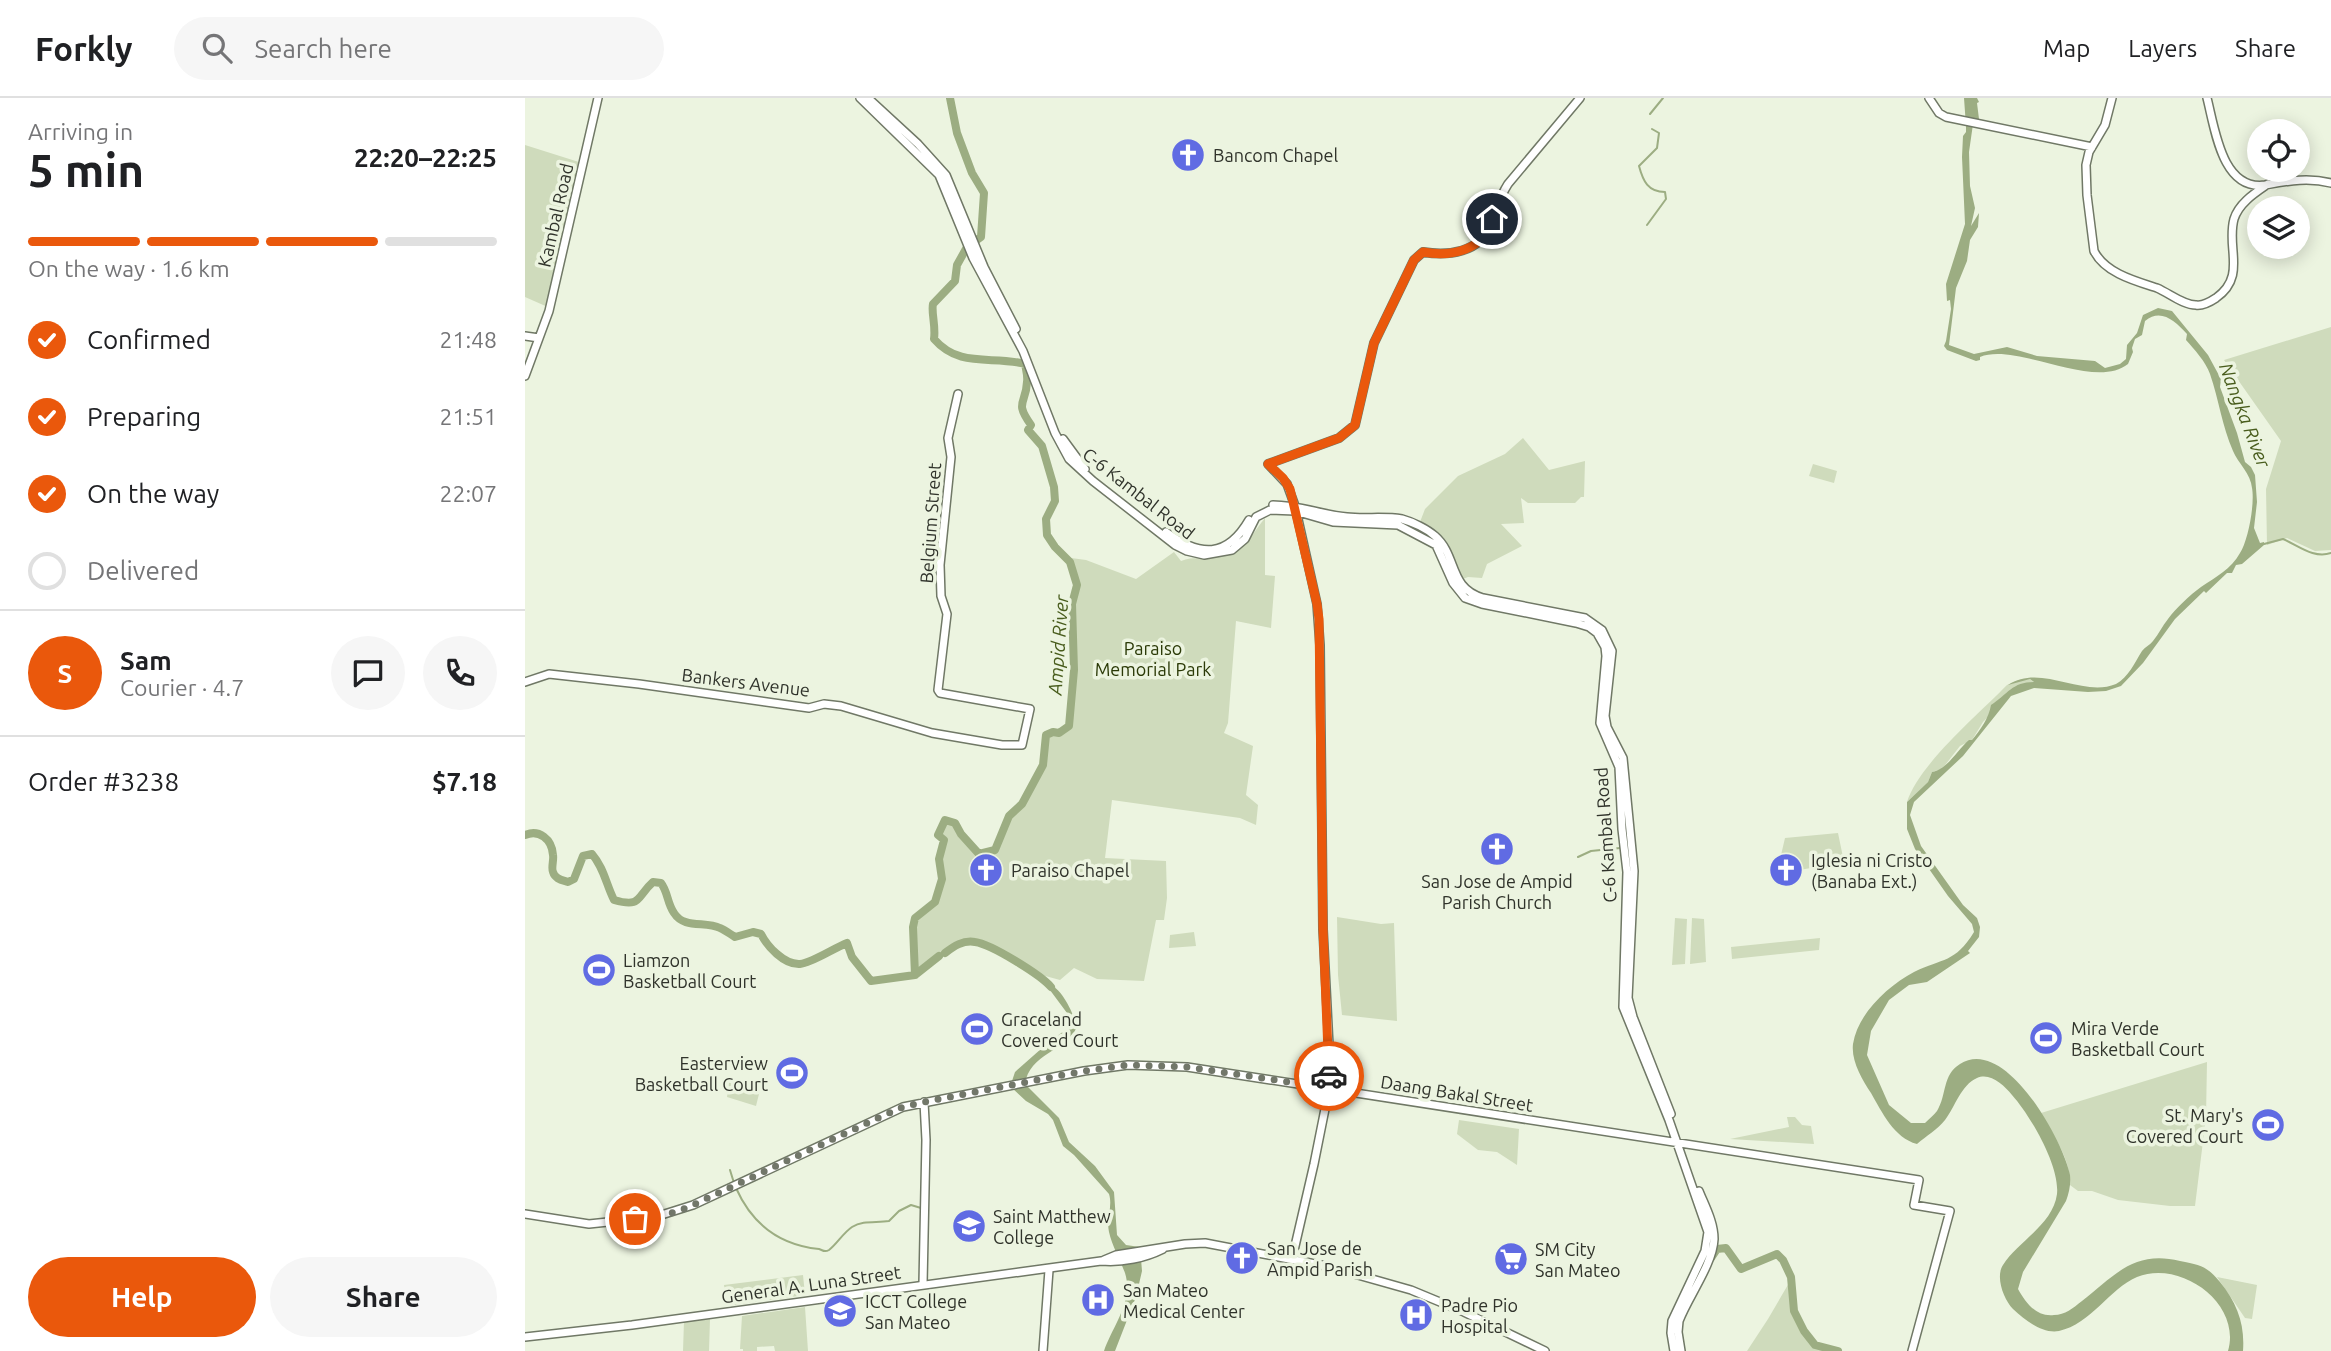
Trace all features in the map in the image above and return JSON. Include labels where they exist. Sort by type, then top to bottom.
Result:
[{"type":"main road","name":"Kambal Road","points":[[525,376],[549,312],[598,98]]},
{"type":"main road","name":"C-6 Kambal Road","points":[[860,98],[939,175],[961,219]]},
{"type":"main road","name":"C-6 Kambal Road","points":[[868,98],[937,164],[950,182],[976,257],[1023,351],[1069,459],[1175,545],[1199,554],[1217,554],[1236,548],[1245,539],[1254,520],[1270,510],[1295,509],[1333,522],[1401,526],[1436,545],[1453,583],[1465,598],[1473,602],[1589,620],[1602,630],[1610,645],[1612,657],[1605,716],[1607,727],[1623,758],[1634,871],[1629,1006],[1654,1065],[1706,1224],[1708,1241],[1672,1321],[1674,1351]]},
{"type":"main road","points":[[1292,1259],[1329,1088],[1330,1065],[1323,929],[1319,619],[1287,484],[1268,464],[1339,438],[1355,425],[1374,343],[1414,260],[1423,252],[1437,254],[1465,250],[1483,237],[1508,184],[1580,98]]},
{"type":"main road","points":[[1929,98],[1939,113],[1954,118],[2092,146]]},
{"type":"main road","points":[[2112,98],[2105,125],[2087,159],[2086,182],[2094,251],[2098,258],[2118,274],[2193,305],[2198,306],[2213,300],[2231,282],[2234,267],[2234,219],[2244,203],[2267,184]]},
{"type":"main road","points":[[2207,98],[2232,172],[2244,183],[2267,184],[2299,180],[2331,183]]},
{"type":"main road","points":[[525,336],[539,338]]},
{"type":"main road","name":"Belgium Street","points":[[958,394],[948,438],[951,457],[940,565],[941,596],[947,614],[938,690],[940,693],[1030,709],[1027,724]]},
{"type":"main road","name":"Bankers Avenue","points":[[525,682],[549,674],[809,708],[824,704],[841,706],[932,733],[1002,744],[1022,745],[1027,724]]},
{"type":"main road","name":"Daang Bakal Street","points":[[525,1214],[589,1224],[635,1220],[676,1212],[903,1107],[1128,1065],[1188,1067],[1919,1180],[1914,1205],[1950,1211],[1912,1351]]},
{"type":"main road","points":[[923,1284],[926,1140],[924,1102]]},
{"type":"main road","name":"C-6 Kambal Road","points":[[1679,1144],[1711,1222],[1714,1240],[1679,1321],[1681,1351]]},
{"type":"main road","name":"General A. Luna Street","points":[[525,1337],[1049,1270],[1185,1244],[1205,1243],[1292,1259],[1391,1283],[1462,1311],[1545,1351]]},
{"type":"main road","points":[[1043,1351],[1049,1270]]},
{"type":"green space","points":[[525,145],[582,163],[550,308],[525,297]]},
{"type":"green space","points":[[2331,327],[2331,550],[2315,551],[2287,538],[2267,545],[2266,489],[2281,441],[2224,360]]},
{"type":"green space","points":[[1523,438],[1549,470],[1585,461],[1584,497],[1575,503],[1528,503],[1521,498],[1524,523],[1501,524],[1522,546],[1487,564],[1482,578],[1463,579],[1440,538],[1420,522],[1425,509],[1458,476],[1505,454]]},
{"type":"green space","points":[[1813,464],[1837,471],[1834,483],[1809,476]]},
{"type":"green space","name":"Paraiso Memorial Park","points":[[1265,518],[1265,575],[1275,576],[1271,628],[1236,621],[1228,723],[1224,733],[1253,746],[1246,795],[1258,805],[1256,825],[1240,818],[1112,800],[1105,858],[1166,861],[1167,898],[1164,920],[1156,920],[1144,981],[1097,979],[1074,968],[1060,980],[1038,974],[976,942],[956,944],[915,975],[913,927],[915,918],[935,902],[942,879],[939,859],[944,840],[938,835],[945,820],[955,823],[979,854],[995,850],[1009,816],[1022,804],[1043,765],[1046,735],[1059,733],[1069,726],[1074,670],[1072,604],[1077,585],[1075,570],[1070,564],[1071,558],[1086,560],[1136,579],[1174,552],[1181,561],[1237,551]]},
{"type":"green space","points":[[2030,679],[2035,683],[2022,685],[1995,703],[1991,714],[1972,740],[1960,746],[1942,769],[1932,772],[1928,782],[1907,802],[1924,772],[1966,725],[2007,685]]},
{"type":"green space","points":[[1838,833],[1844,862],[1794,871],[1793,865],[1778,868],[1785,838]]},
{"type":"green space","points":[[1337,917],[1381,924],[1394,923],[1397,1021],[1342,1015]]},
{"type":"green space","points":[[1675,918],[1687,919],[1685,964],[1672,965]]},
{"type":"green space","points":[[1692,918],[1704,919],[1706,962],[1690,964]]},
{"type":"green space","points":[[1194,932],[1196,946],[1169,948],[1170,935]]},
{"type":"green space","points":[[1820,938],[1819,950],[1732,959],[1731,947]]},
{"type":"green space","points":[[2207,1062],[2206,1117],[2195,1206],[2118,1200],[2092,1191],[2078,1191],[2070,1185],[2068,1166],[2041,1113]]},
{"type":"green space","points":[[729,1082],[760,1090],[756,1106],[727,1097]]},
{"type":"green space","points":[[1787,1117],[1795,1117],[1802,1125],[1811,1126],[1814,1144],[1730,1139],[1789,1127]]},
{"type":"green space","points":[[1459,1120],[1519,1129],[1517,1165],[1497,1152],[1478,1150],[1457,1134]]},
{"type":"green space","points":[[803,1275],[805,1295],[727,1306],[724,1285]]},
{"type":"green space","points":[[2217,1277],[2257,1285],[2252,1319],[2245,1318]]},
{"type":"green space","points":[[1789,1283],[1792,1308],[1801,1332],[1813,1346],[1827,1351],[1747,1351],[1768,1319]]},
{"type":"green space","points":[[805,1307],[808,1351],[775,1351],[774,1346],[757,1347],[757,1351],[740,1349],[742,1316]]},
{"type":"green space","points":[[710,1319],[709,1351],[683,1351],[684,1321]]},
{"type":"shaded area","points":[[1964,98],[1977,98],[1979,102],[1979,119],[1973,124],[1969,152],[1970,186],[1975,208],[1971,226],[1979,213],[1978,227],[1970,240],[1967,261],[1956,288],[1949,345],[1974,354],[2007,347],[2037,356],[2095,361],[2105,368],[2120,364],[2126,359],[2127,345],[2137,333],[2143,315],[2158,308],[2172,311],[2208,355],[2221,379],[2220,387],[2245,462],[2255,475],[2257,502],[2254,528],[2260,543],[2264,542],[2264,545],[2242,564],[2236,565],[2232,573],[2227,573],[2206,593],[2204,591],[2175,619],[2143,663],[2121,686],[2106,691],[2088,692],[2034,688],[2011,696],[1963,756],[1914,802],[1910,815],[1921,846],[1963,905],[1977,918],[1979,937],[1968,951],[1970,953],[1927,982],[1909,985],[1889,1000],[1871,1031],[1867,1055],[1889,1105],[1911,1123],[1925,1123],[1933,1116],[1940,1105],[1950,1074],[1960,1064],[1977,1059],[1995,1064],[2013,1077],[2044,1117],[2065,1159],[2070,1182],[2066,1201],[2023,1272],[2018,1289],[2032,1308],[2048,1315],[2065,1312],[2115,1274],[2137,1262],[2164,1258],[2187,1262],[2203,1267],[2211,1273],[2231,1298],[2239,1314],[2243,1351],[2228,1351],[2230,1333],[2226,1317],[2217,1302],[2204,1289],[2171,1274],[2154,1273],[2127,1282],[2081,1321],[2059,1331],[2040,1328],[2023,1318],[2013,1309],[2004,1294],[2000,1282],[2001,1270],[2009,1257],[2049,1215],[2057,1194],[2057,1183],[2049,1156],[2027,1115],[2001,1084],[1992,1078],[1977,1078],[1967,1086],[1945,1120],[1917,1144],[1902,1136],[1889,1123],[1855,1063],[1853,1044],[1856,1033],[1876,1002],[1904,978],[1954,955],[1974,932],[1972,924],[1948,896],[1915,849],[1907,829],[1907,802],[1928,782],[1932,772],[1942,768],[1972,740],[1986,719],[1991,705],[2015,686],[2034,682],[2030,679],[2008,685],[2021,679],[2034,678],[2103,687],[2116,684],[2124,678],[2179,606],[2236,559],[2246,540],[2252,512],[2251,483],[2229,442],[2208,369],[2186,340],[2187,334],[2167,318],[2157,316],[2145,321],[2142,335],[2135,339],[2128,364],[2113,371],[2076,370],[1996,354],[1980,357],[1980,360],[1976,361],[1947,350],[1944,346],[1951,309],[1950,300],[1947,301],[1946,284],[1965,224],[1962,157],[1963,136],[1966,132]]},
{"type":"shaded area","points":[[1044,982],[1061,994],[1077,1027],[1065,1042],[1033,1066],[1025,1084],[1059,1118],[1069,1142],[1095,1166],[1114,1192],[1117,1235],[1126,1245],[1140,1247],[1142,1271],[1136,1297],[1115,1351],[1104,1351],[1121,1314],[1127,1283],[1109,1232],[1109,1194],[1063,1146],[1048,1114],[1026,1101],[1013,1089],[1015,1072],[1067,1029],[1070,1023],[1067,1013]]},
{"type":"waterway","name":"Ampid River","points":[[915,975],[913,927],[915,918],[935,902],[942,879],[939,859],[944,840],[938,835],[945,820],[955,823],[979,854],[995,850],[1009,816],[1022,804],[1043,765],[1046,735],[1059,733],[1069,726],[1074,670],[1072,604],[1077,585],[1070,562],[1047,535],[1046,519],[1055,501],[1054,487],[1042,446],[1028,430],[1031,425],[1022,407],[1027,380],[1025,364],[966,358],[944,348],[934,339],[933,304],[955,281],[957,265],[967,247],[981,237],[984,193],[972,173],[957,133],[950,98]]},
{"type":"waterway","points":[[1650,114],[1663,98]]},
{"type":"waterway","points":[[1647,225],[1666,199],[1665,192],[1654,190],[1647,185],[1639,166],[1657,148],[1659,133],[1652,129]]},
{"type":"waterway","points":[[2264,544],[2283,539],[2313,553],[2331,553]]},
{"type":"waterway","name":"Ampid River","points":[[525,835],[540,834],[547,840],[552,849],[552,870],[559,879],[568,882],[574,879],[583,856],[592,854],[602,870],[614,900],[634,902],[653,882],[661,883],[678,918],[689,923],[714,926],[735,937],[753,932],[761,934],[777,954],[794,963],[811,961],[847,943],[852,957],[871,981],[915,975],[939,956]]},
{"type":"waterway","points":[[1578,857],[1591,851],[1620,848]]},
{"type":"waterway","name":"Ampid River","points":[[945,953],[963,943],[982,944],[1015,961],[1051,987]]},
{"type":"waterway","points":[[730,1170],[734,1183]]},
{"type":"waterway","points":[[736,1188],[750,1212],[769,1230],[792,1243],[825,1251],[856,1225],[889,1221],[899,1211],[911,1205],[921,1208]]},
{"type":"waterway","points":[[1711,1258],[1717,1249],[1726,1248],[1741,1269],[1777,1254],[1791,1277],[1794,1311],[1804,1331],[1815,1345],[1838,1351]]},
{"type":"way so far","points":[[635,1219],[676,1212],[878,1118],[903,1107],[924,1102],[1128,1065],[1188,1067],[1329,1088],[1329,1076]]},
{"type":"place","name":"Bancom Chapel","points":[[1188,155]]},
{"type":"place","name":"San Jose de Ampid Parish Church","points":[[1497,849]]},
{"type":"place","name":"Paraiso Chapel","points":[[986,870]]},
{"type":"place","name":"Iglesia ni Cristo (Banaba Ext.)","points":[[1786,870]]},
{"type":"place","name":"Liamzon Basketball Court","points":[[599,970]]},
{"type":"place","name":"Graceland Covered Court","points":[[977,1029]]},
{"type":"place","name":"Mira Verde Basketball Court","points":[[2046,1038]]},
{"type":"place","name":"Easterview Basketball Court","points":[[792,1073]]},
{"type":"place","name":"St. Mary's Covered Court","points":[[2268,1125]]},
{"type":"place","name":"Saint Matthew College","points":[[969,1226]]},
{"type":"place","name":"San Jose de Ampid Parish","points":[[1242,1258]]},
{"type":"place","name":"SM City San Mateo","points":[[1511,1259]]},
{"type":"place","name":"San Mateo Medical Center","points":[[1098,1300]]},
{"type":"place","name":"ICCT College San Mateo","points":[[840,1311]]},
{"type":"place","name":"Padre Pio Hospital","points":[[1416,1315]]},
{"type":"route","points":[[1329,1076],[1323,929],[1319,619],[1290,489],[1268,464],[1339,438],[1350,431],[1359,417],[1374,343],[1414,260],[1423,252],[1453,254],[1475,245],[1490,227],[1492,219]]},
{"type":"water label","name":"Nangka River","points":[[2245,415]]}]
